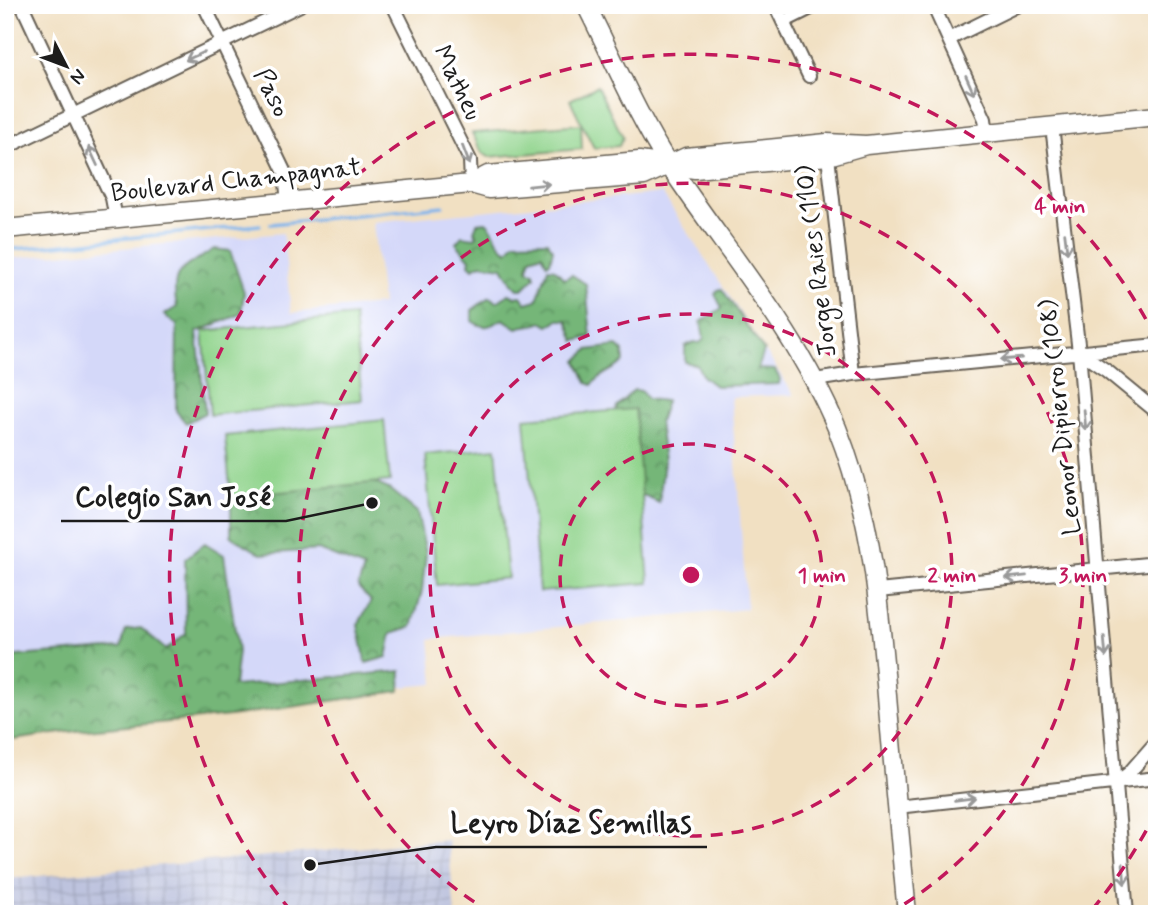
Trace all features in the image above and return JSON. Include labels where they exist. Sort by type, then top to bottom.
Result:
[{"type":"main road","points":[[586,5],[669,165],[815,380],[858,489],[869,532],[878,591],[907,914]]},
{"type":"main road","points":[[669,165],[686,157],[827,150],[1157,116]]},
{"type":"main road","name":"Boulevard Champagnat","points":[[5,229],[471,184],[488,175],[639,161],[669,165]]},
{"type":"street","points":[[22,5],[113,198],[116,219]]},
{"type":"street","name":"Paso","points":[[204,5],[285,173],[288,203]]},
{"type":"street","points":[[5,148],[300,5]]},
{"type":"street","name":"Matheu","points":[[393,5],[470,160],[471,184]]},
{"type":"street","points":[[775,5],[809,76]]},
{"type":"street","points":[[783,22],[817,5]]},
{"type":"street","points":[[933,5],[985,119],[987,134]]},
{"type":"street","points":[[949,39],[1018,5]]},
{"type":"street","name":"Leonor Dipierro (108)","points":[[1052,126],[1079,352],[1127,914]]},
{"type":"street","name":"Jorge Raies (110)","points":[[827,150],[853,374]]},
{"type":"street","points":[[815,380],[853,374],[1157,345]]},
{"type":"street","points":[[1079,352],[1157,412]]},
{"type":"street","points":[[878,591],[1157,563]]},
{"type":"street","points":[[1117,782],[1129,773],[1157,741]]},
{"type":"street","points":[[897,807],[1157,778]]},
{"type":"shaded area","points":[[662,193],[794,395],[731,397],[747,609],[430,639],[434,684],[5,724],[5,259],[283,233],[291,313],[382,304],[373,222]]},
{"type":"shaded area","points":[[448,840],[455,914],[5,914],[5,879]]},
{"type":"green space","points":[[597,86],[623,137],[619,146],[594,148],[570,100]]},
{"type":"green space","points":[[581,124],[582,149],[489,157],[482,153],[472,133]]},
{"type":"green space","points":[[486,222],[508,251],[515,242],[547,241],[553,249],[547,264],[542,254],[531,258],[528,268],[534,272],[535,277],[523,289],[518,289],[512,283],[503,267],[481,264],[473,268],[469,264],[470,259],[456,243],[462,236],[475,238],[477,223]]},
{"type":"green space","points":[[214,249],[230,251],[244,292],[241,314],[197,332],[205,413],[186,423],[176,411],[177,325],[164,315],[177,307],[175,284],[181,271]]},
{"type":"green space","points":[[548,268],[555,269],[564,279],[572,275],[586,284],[591,337],[575,341],[567,320],[557,320],[549,326],[542,322],[517,328],[503,319],[488,326],[472,321],[472,310],[490,297],[497,302],[509,294],[521,296],[526,303],[537,300]]},
{"type":"green space","points":[[722,289],[764,351],[758,369],[775,370],[780,379],[779,384],[715,386],[703,377],[697,365],[685,362],[685,346],[694,342],[700,343],[704,339],[701,322],[722,308],[715,294]]},
{"type":"green space","points":[[354,316],[362,400],[210,415],[203,331]]},
{"type":"green space","points":[[617,346],[623,351],[624,362],[592,385],[587,383],[577,361],[588,350]]},
{"type":"green space","points":[[634,390],[641,391],[647,399],[666,401],[659,422],[664,461],[659,503],[646,496],[628,494],[615,416],[617,406]]},
{"type":"green space","points":[[635,409],[649,583],[539,592],[525,418]]},
{"type":"green space","points":[[384,420],[390,481],[231,497],[225,436]]},
{"type":"green space","points":[[496,448],[508,578],[437,585],[425,455]]},
{"type":"green space","points":[[373,482],[389,489],[417,512],[426,553],[422,591],[412,627],[392,633],[387,657],[366,663],[358,625],[371,601],[358,587],[364,568],[318,550],[261,554],[231,536],[231,497]]},
{"type":"green space","points":[[205,543],[224,555],[238,651],[234,686],[401,671],[400,691],[230,716],[5,741],[5,657],[121,648],[126,630],[141,628],[166,650],[186,633],[185,559]]},
{"type":"waterway","points":[[271,224],[443,206]]},
{"type":"waterway","points":[[5,250],[260,225]]},
{"type":"place","name":"Colegio San José","points":[[372,503]]},
{"type":"place","name":"Leyro Díaz Semillas","points":[[310,865]]}]
